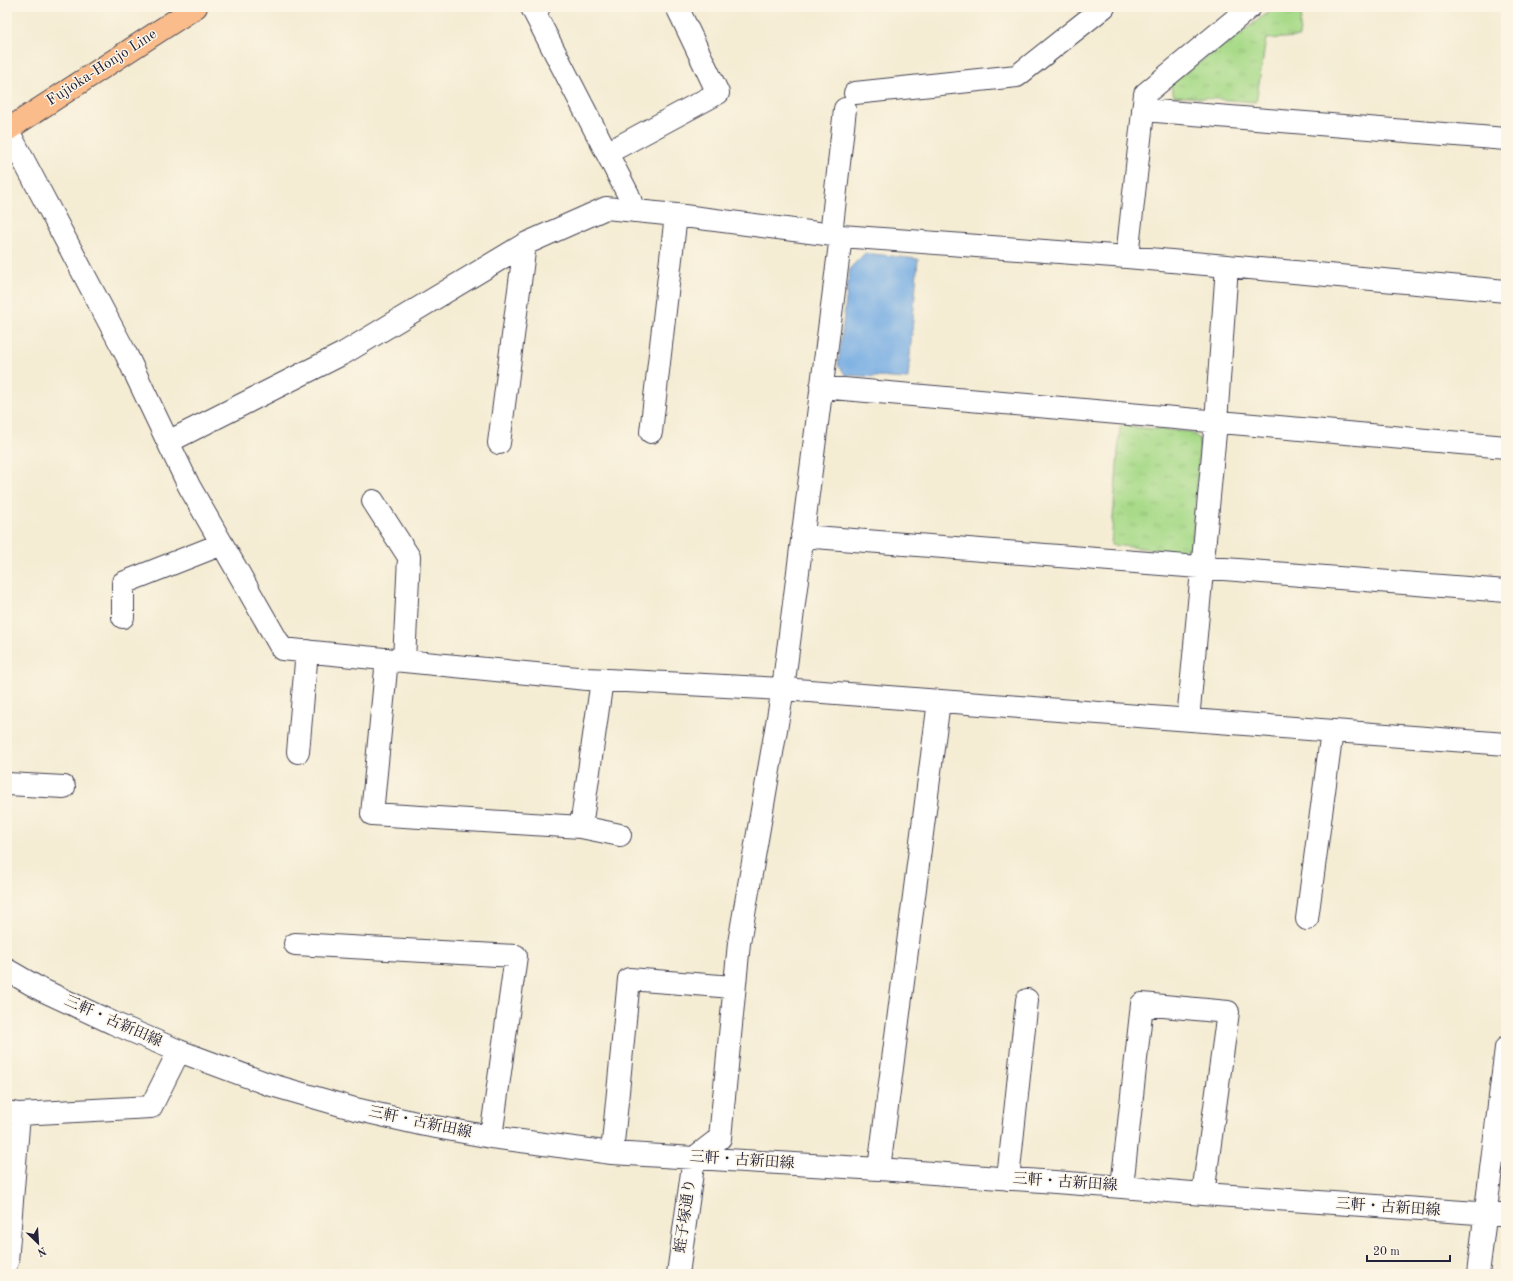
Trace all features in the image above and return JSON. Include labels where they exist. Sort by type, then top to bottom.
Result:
[{"type":"main road","name":"Fujioka-Honjo Line","points":[[7,129],[196,7]]},
{"type":"street","points":[[539,7],[533,10],[628,194],[634,210]]},
{"type":"street","points":[[607,153],[718,93],[677,7]]},
{"type":"street","points":[[694,1158],[720,1138],[738,943],[783,689],[821,387],[850,101],[1017,76],[1104,7]]},
{"type":"street","points":[[1127,256],[1145,94],[1250,7]]},
{"type":"street","points":[[1143,110],[1506,139]]},
{"type":"street","points":[[7,129],[126,354],[189,486],[282,649],[602,680],[783,689],[1506,744]]},
{"type":"street","points":[[168,442],[344,354],[525,244],[606,208],[676,214],[836,235],[1127,256],[1506,291]]},
{"type":"street","points":[[651,432],[676,214]]},
{"type":"street","points":[[499,444],[525,244]]},
{"type":"street","points":[[1188,720],[1216,422],[1227,266]]},
{"type":"street","points":[[821,387],[1506,447]]},
{"type":"street","points":[[373,501],[409,557],[396,660],[372,814],[581,827],[620,835]]},
{"type":"street","points":[[802,536],[1506,591]]},
{"type":"street","points":[[123,617],[123,583],[222,544]]},
{"type":"street","points":[[298,752],[307,651]]},
{"type":"street","points":[[581,827],[602,680]]},
{"type":"street","points":[[879,1169],[939,701]]},
{"type":"street","points":[[1307,919],[1332,731]]},
{"type":"street","points":[[7,784],[64,787]]},
{"type":"street","points":[[295,944],[516,956],[491,1137]]},
{"type":"street","name":"三軒・古新田線","points":[[7,970],[40,989],[113,1023],[268,1084],[355,1109],[425,1125],[491,1137],[612,1153],[879,1169],[1496,1215]]},
{"type":"street","points":[[612,1153],[629,979],[733,987]]},
{"type":"street","points":[[1008,1179],[1027,1000]]},
{"type":"street","points":[[1122,1187],[1142,1004],[1228,1012],[1203,1194]]},
{"type":"street","points":[[1478,1274],[1496,1215],[1506,1048]]},
{"type":"street","points":[[7,1262],[13,1113],[151,1107],[179,1050]]},
{"type":"street","name":"蛭子塚通り","points":[[678,1274],[694,1158]]},
{"type":"green space","points":[[1276,7],[1302,7],[1299,37],[1266,39],[1256,102],[1174,96],[1170,84]]},
{"type":"green space","points":[[1120,426],[1191,432],[1200,439],[1192,546],[1181,552],[1111,545]]},
{"type":"water","points":[[865,253],[918,259],[908,379],[846,375],[838,365],[850,268]]}]
